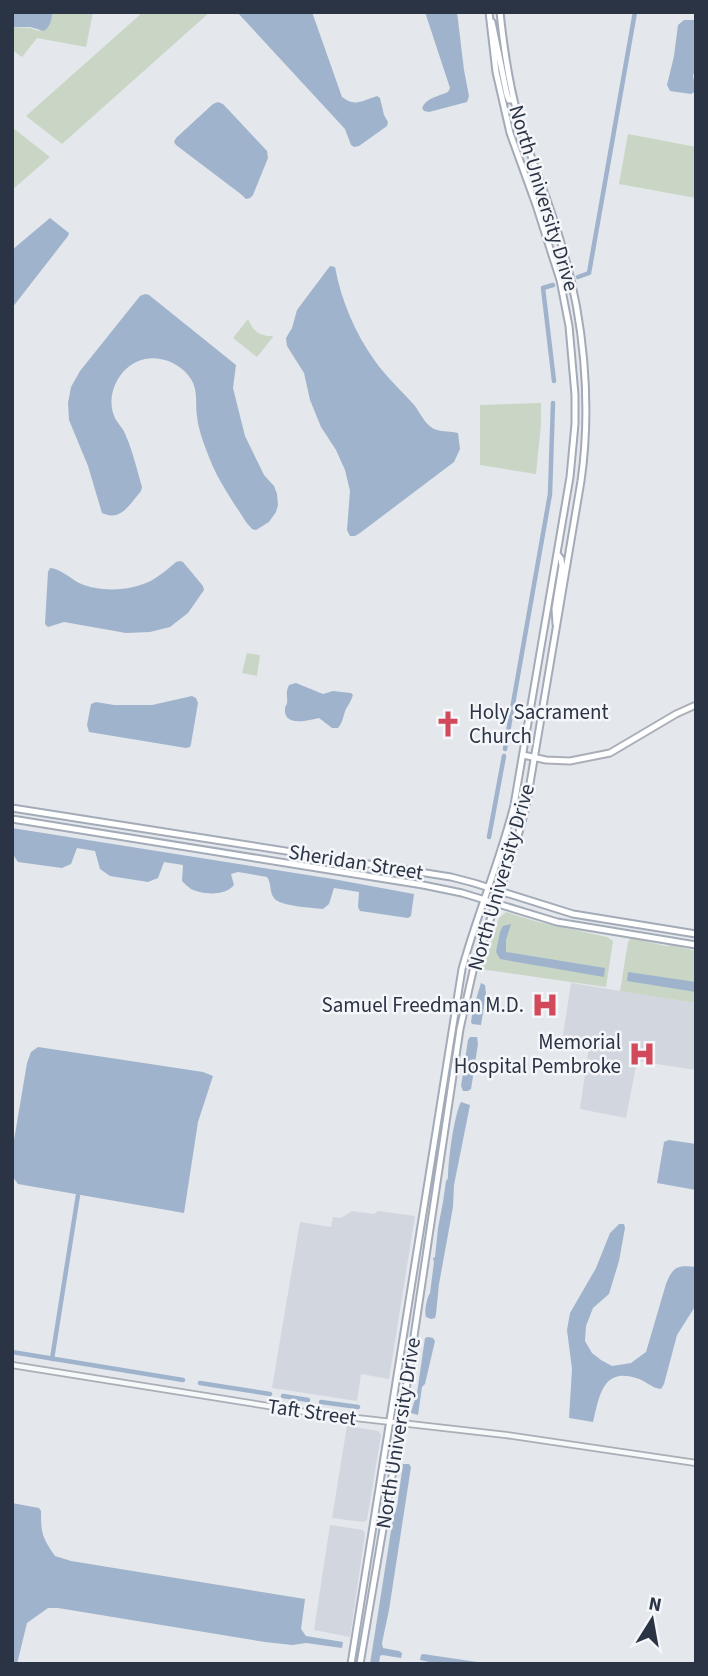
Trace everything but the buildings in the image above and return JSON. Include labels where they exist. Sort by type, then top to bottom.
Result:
[{"type":"main road","points":[[489,12],[507,98],[514,100]]},
{"type":"main road","name":"North University Drive","points":[[351,1664],[456,1000],[483,900],[508,830],[558,555],[575,424],[569,326],[551,249],[510,133],[496,72],[489,12]]},
{"type":"main road","name":"North University Drive","points":[[360,1664],[401,1423],[460,1029],[473,971],[523,817],[581,481],[584,450],[585,392],[579,322],[570,274],[514,100],[500,12]]},
{"type":"main road","points":[[556,627],[555,608],[562,566],[558,555]]},
{"type":"main road","points":[[523,755],[534,759],[570,761],[610,753],[696,705]]},
{"type":"main road","name":"Sheridan Street","points":[[12,808],[451,877],[573,914],[696,934]]},
{"type":"main road","name":"Sheridan Street","points":[[12,819],[423,885],[462,893],[556,922],[696,946]]},
{"type":"street","name":"Taft Street","points":[[12,1365],[312,1413],[506,1435],[696,1463]]},
{"type":"shaded area","name":"Memorial Hospital Pembroke","points":[[571,983],[696,1003],[696,1070],[637,1061],[626,1118],[580,1109],[589,1046],[562,1042]]},
{"type":"shaded area","points":[[352,1211],[415,1216],[389,1379],[361,1374],[357,1401],[272,1388],[300,1222],[331,1227],[333,1217],[341,1218]]},
{"type":"shaded area","points":[[347,1426],[378,1431],[381,1435],[367,1520],[363,1522],[332,1518]]},
{"type":"shaded area","points":[[330,1525],[363,1530],[365,1534],[350,1637],[314,1630]]},
{"type":"green space","points":[[52,12],[93,12],[86,47],[37,38],[22,57],[12,50],[12,27],[39,31]]},
{"type":"green space","points":[[143,12],[210,12],[62,144],[26,116]]},
{"type":"green space","points":[[12,129],[50,157],[12,190]]},
{"type":"green space","points":[[628,134],[696,147],[696,198],[619,184]]},
{"type":"green space","points":[[248,319],[257,332],[273,337],[257,357],[233,338]]},
{"type":"green space","points":[[541,403],[536,474],[480,465],[480,405]]},
{"type":"green space","points":[[247,653],[260,655],[257,676],[242,673]]},
{"type":"green space","points":[[506,912],[607,937],[613,941],[606,987],[480,969],[499,918]]},
{"type":"green space","points":[[631,938],[696,951],[696,1003],[620,991],[628,942]]},
{"type":"water","points":[[12,12],[52,12],[52,18],[44,31],[30,27],[12,27]]},
{"type":"water","points":[[237,12],[312,12],[342,97],[355,102],[377,96],[388,122],[387,126],[359,146],[351,145],[345,129]]},
{"type":"water","points":[[425,12],[457,12],[469,96],[467,102],[429,112],[422,108],[426,102],[448,92],[450,88]]},
{"type":"water","points":[[684,20],[696,20],[696,66],[693,76],[696,91],[691,94],[670,91],[667,85],[678,25]]},
{"type":"water","points":[[218,102],[223,104],[267,151],[268,158],[250,198],[246,199],[174,142]]},
{"type":"water","points":[[50,218],[69,233],[68,236],[12,308],[12,250]]},
{"type":"water","points":[[330,266],[335,267],[350,316],[375,361],[430,426],[439,431],[458,433],[460,449],[454,462],[355,536],[350,536],[347,530],[350,491],[345,470],[321,427],[310,400],[304,373],[287,346],[286,338],[297,310]]},
{"type":"water","points":[[145,294],[236,365],[233,388],[245,436],[264,475],[277,494],[276,512],[269,522],[256,530],[246,522],[211,462],[198,425],[195,390],[191,380],[179,367],[169,361],[157,359],[136,362],[128,367],[116,382],[112,409],[124,431],[142,487],[125,510],[115,515],[102,513],[88,466],[69,420],[71,387],[80,371],[140,296]]},
{"type":"water","points":[[180,561],[204,590],[188,613],[170,627],[150,632],[126,633],[64,622],[48,627],[45,624],[50,568],[88,586],[117,589],[146,583]]},
{"type":"water","points":[[296,683],[323,694],[333,691],[353,695],[338,728],[332,728],[319,718],[298,721],[288,718],[285,714],[287,690],[289,685]]},
{"type":"water","points":[[192,696],[198,703],[190,747],[89,732],[87,725],[91,704],[96,702],[152,705]]},
{"type":"water","points":[[12,828],[414,894],[411,916],[408,918],[360,911],[359,892],[334,888],[329,904],[323,909],[289,905],[274,898],[267,877],[238,872],[231,874],[234,885],[230,889],[220,893],[202,892],[191,889],[182,881],[183,865],[164,862],[158,878],[148,882],[110,876],[100,869],[95,851],[77,848],[71,864],[62,868],[18,862],[14,856]]},
{"type":"water","points":[[511,924],[506,940],[506,952],[605,968],[604,977],[500,959],[496,952],[500,932],[503,926]]},
{"type":"water","points":[[628,972],[696,982],[696,992],[627,981]]},
{"type":"water","points":[[481,983],[485,985],[486,994],[481,1025],[471,1022]]},
{"type":"water","points":[[470,1037],[477,1037],[478,1044],[471,1089],[463,1091],[461,1086]]},
{"type":"water","points":[[38,1047],[203,1072],[213,1076],[198,1122],[184,1213],[18,1184],[12,1176],[12,1152],[27,1063],[31,1052]]},
{"type":"water","points":[[461,1102],[470,1105],[454,1185],[436,1314],[435,1318],[431,1319],[426,1317],[426,1308],[452,1138]]},
{"type":"water","points":[[669,1140],[696,1144],[696,1190],[657,1183],[664,1142]]},
{"type":"water","points":[[619,1224],[624,1224],[625,1228],[609,1294],[593,1308],[586,1326],[585,1341],[592,1353],[612,1366],[631,1363],[646,1352],[666,1284],[671,1273],[677,1268],[696,1267],[696,1305],[677,1335],[661,1389],[636,1378],[616,1377],[604,1387],[593,1422],[569,1418],[572,1369],[567,1330],[570,1313],[596,1268],[610,1233]]},
{"type":"water","points":[[425,1338],[435,1341],[422,1387],[418,1415],[411,1412],[417,1393]]},
{"type":"water","points":[[403,1464],[409,1464],[411,1467],[382,1643],[383,1648],[402,1653],[401,1658],[382,1655],[379,1664],[370,1664],[393,1518]]},
{"type":"water","points":[[12,1503],[39,1508],[43,1535],[55,1556],[71,1561],[305,1599],[301,1629],[306,1636],[343,1642],[342,1648],[306,1643],[292,1645],[265,1642],[48,1608],[27,1623],[17,1664],[12,1664]]},
{"type":"water","points":[[423,1654],[491,1664],[438,1664],[420,1660]]},
{"type":"waterway","points":[[578,277],[589,273],[635,12]]},
{"type":"waterway","points":[[553,285],[543,288],[554,381]]},
{"type":"waterway","points":[[505,749],[550,494],[553,403]]},
{"type":"waterway","points":[[489,837],[504,756]]},
{"type":"waterway","points":[[52,1359],[78,1195]]},
{"type":"waterway","points":[[12,1352],[183,1380]]},
{"type":"waterway","points":[[200,1383],[270,1394]]},
{"type":"waterway","points":[[283,1396],[308,1400]]},
{"type":"waterway","points":[[321,1402],[358,1407]]},
{"type":"place","name":"Holy Sacrament Church","points":[[448,724]]},
{"type":"place","name":"Samuel Freedman M.D.","points":[[545,1005]]},
{"type":"place","name":"Memorial Hospital Pembroke","points":[[642,1054]]}]
